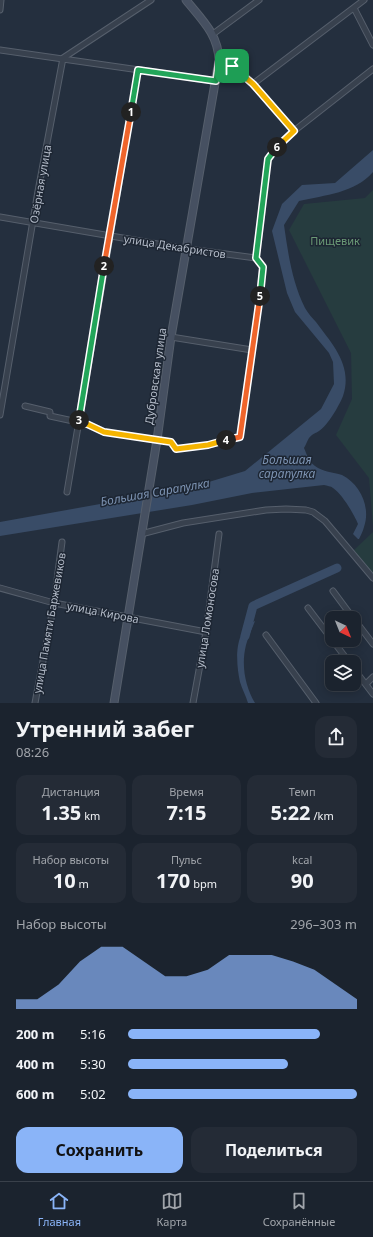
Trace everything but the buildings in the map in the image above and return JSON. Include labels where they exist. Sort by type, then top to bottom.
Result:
[{"type":"street","points":[[0,10],[1,0]]},
{"type":"street","points":[[63,58],[151,0]]},
{"type":"street","points":[[186,0],[213,34],[259,0]]},
{"type":"street","points":[[253,84],[363,0]]},
{"type":"street","points":[[354,8],[373,44]]},
{"type":"street","name":"Дубровская улица","points":[[114,703],[158,440],[171,337],[216,81],[219,52],[213,34]]},
{"type":"street","points":[[0,50],[216,81]]},
{"type":"street","name":"Озёрная улица","points":[[0,412],[63,58]]},
{"type":"street","points":[[219,60],[232,66],[253,84],[294,131]]},
{"type":"street","points":[[25,406],[50,412],[50,416],[87,424],[104,432],[171,442],[176,449],[208,445],[240,437],[263,267],[256,258],[268,159],[273,151],[294,131],[373,69]]},
{"type":"street","points":[[67,492],[138,70]]},
{"type":"street","name":"улица Декабристов","points":[[0,217],[186,249],[256,258]]},
{"type":"street","points":[[171,337],[252,350]]},
{"type":"street","points":[[142,531],[259,511],[286,509],[306,510],[314,512],[325,521],[373,578]]},
{"type":"street","name":"улица Ломоносова","points":[[193,703],[206,632],[220,534]]},
{"type":"street","name":"улица Памяти Баржевиков","points":[[35,703],[54,603],[62,542]]},
{"type":"street","name":"улица Кирова","points":[[0,588],[54,603],[206,632]]},
{"type":"street","points":[[332,592],[347,611]]},
{"type":"street","points":[[308,608],[344,655]]},
{"type":"street","points":[[361,628],[373,644]]},
{"type":"street","points":[[266,634],[316,703]]},
{"type":"street","points":[[366,684],[373,677]]},
{"type":"street","points":[[361,678],[373,694]]},
{"type":"green space","name":"Пищевик","points":[[373,190],[373,527],[369,478],[336,435],[352,399],[351,353],[289,230],[304,204],[365,198]]},
{"type":"green space","points":[[373,532],[373,574],[353,551]]},
{"type":"water","name":"Большая сарапулка","points":[[373,150],[373,172],[366,179],[349,189],[299,201],[284,225],[291,267],[305,308],[340,356],[345,375],[343,396],[336,410],[322,428],[309,438],[304,448],[315,466],[325,471],[342,475],[359,490],[365,504],[366,519],[363,532],[359,539],[353,534],[358,524],[347,504],[336,491],[331,487],[324,485],[252,493],[192,505],[0,536],[0,522],[189,488],[245,471],[321,409],[334,384],[333,362],[329,353],[295,312],[287,293],[272,231],[282,204],[302,185],[335,183]]},
{"type":"water","points":[[255,621],[247,642],[244,660],[246,682],[255,703],[248,703],[241,685],[237,657],[243,632],[248,625]]},
{"type":"waterway","name":"Большая Сарапулка","points":[[245,636],[253,606],[337,568]]},
{"type":"route","points":[[219,60],[232,66],[253,84],[294,131],[273,151],[268,159],[256,258],[263,267],[240,437],[208,445],[176,449],[171,442],[104,432],[79,422],[138,70],[216,81],[219,60]]}]
